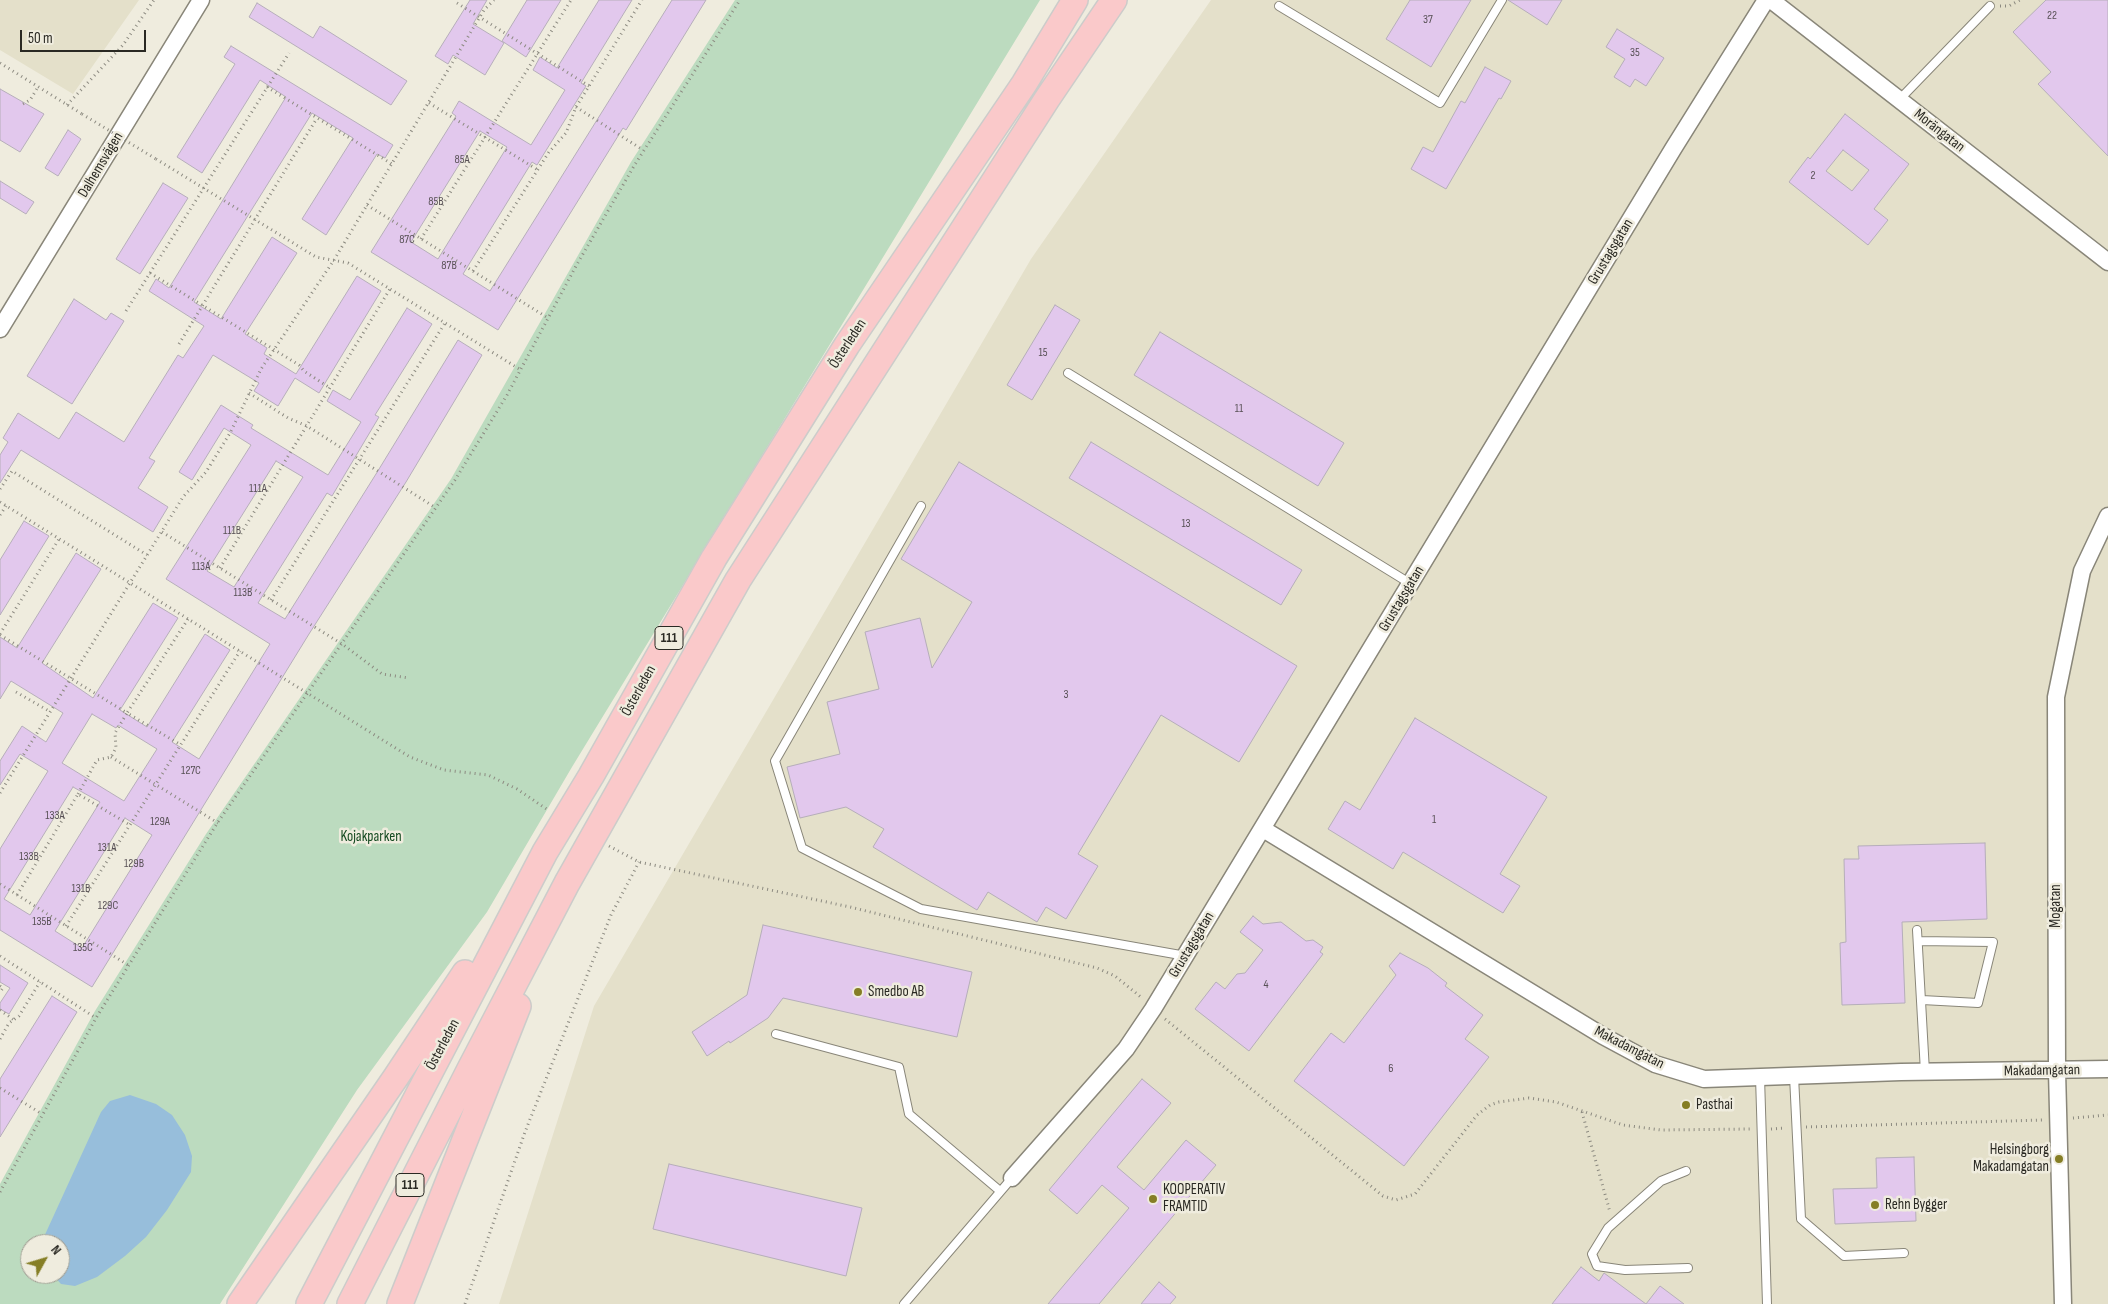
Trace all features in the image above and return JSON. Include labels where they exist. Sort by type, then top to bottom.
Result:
[{"type":"main road","name":"Österleden","points":[[309,1304],[545,852],[591,776],[714,558],[837,361],[1024,84],[1075,0]]},
{"type":"main road","name":"111","points":[[350,1304],[470,1067],[568,883],[738,580],[1046,99],[1114,0]]},
{"type":"main road","points":[[240,1304],[391,1086],[545,852]]},
{"type":"main road","points":[[400,1304],[568,883]]},
{"type":"street","name":"Dalhemsvägen","points":[[0,329],[201,0]]},
{"type":"street","name":"Grustagsgatan","points":[[1012,1178],[1126,1048],[1154,1009],[1673,149],[1766,0]]},
{"type":"street","name":"Morängatan","points":[[1771,0],[2108,262]]},
{"type":"street","name":"Mogatan","points":[[2064,1304],[2057,1071],[2056,697],[2082,571],[2108,516]]},
{"type":"street","name":"Makadamgatan","points":[[1264,829],[1603,1036],[1655,1064],[1704,1078],[2108,1069]]},
{"type":"lane","points":[[1279,6],[1440,103],[1502,0]]},
{"type":"lane","points":[[1899,100],[1990,6]]},
{"type":"lane","points":[[1068,374],[1411,584]]},
{"type":"lane","points":[[921,506],[775,761],[802,848],[921,910],[1186,956]]},
{"type":"lane","points":[[1918,930],[1926,1072]]},
{"type":"lane","points":[[1918,941],[1993,942],[1978,1003],[1922,1000]]},
{"type":"lane","points":[[776,1034],[899,1067],[909,1114],[1000,1191]]},
{"type":"lane","points":[[1794,1076],[1801,1219],[1844,1256],[1904,1253]]},
{"type":"lane","points":[[1760,1077],[1767,1304]]},
{"type":"lane","points":[[1686,1172],[1661,1181],[1613,1224],[1592,1254],[1598,1266],[1625,1270],[1688,1268]]},
{"type":"lane","points":[[904,1304],[1012,1178]]},
{"type":"path","points":[[67,105],[123,45],[154,0]]},
{"type":"path","points":[[0,793],[183,497],[206,472],[230,433],[261,369],[334,260],[480,17],[494,0]]},
{"type":"path","points":[[421,239],[571,0]]},
{"type":"path","points":[[473,271],[549,152],[566,133],[576,107],[642,0]]},
{"type":"path","points":[[0,1192],[96,1018],[128,965],[218,823],[459,473],[521,370],[548,318],[643,150],[740,0]]},
{"type":"path","points":[[1990,6],[2009,6],[2020,0]]},
{"type":"path","points":[[457,3],[589,86]]},
{"type":"path","points":[[126,311],[289,53]]},
{"type":"path","points":[[0,63],[316,257],[348,264],[521,370]]},
{"type":"path","points":[[23,104],[30,100],[38,87]]},
{"type":"path","points":[[267,87],[392,164]]},
{"type":"path","points":[[429,103],[538,170]]},
{"type":"path","points":[[576,107],[643,150]]},
{"type":"path","points":[[179,344],[317,118]]},
{"type":"path","points":[[367,205],[548,318]]},
{"type":"path","points":[[150,273],[274,350],[330,388]]},
{"type":"path","points":[[220,568],[390,290]]},
{"type":"path","points":[[271,600],[445,323]]},
{"type":"path","points":[[249,393],[288,418],[307,426],[436,508]]},
{"type":"path","points":[[0,489],[12,471],[147,556]]},
{"type":"path","points":[[0,502],[415,760],[444,770],[488,775],[516,789],[549,810]]},
{"type":"path","points":[[0,515],[6,506]]},
{"type":"path","points":[[162,532],[342,644],[382,674],[408,678]]},
{"type":"path","points":[[59,539],[0,634],[181,745]]},
{"type":"path","points":[[111,757],[116,748],[115,733],[188,619]]},
{"type":"path","points":[[66,926],[240,651]]},
{"type":"path","points":[[16,692],[49,712]]},
{"type":"path","points":[[16,895],[97,760],[111,757],[218,823]]},
{"type":"path","points":[[78,794],[130,825]]},
{"type":"path","points":[[608,846],[639,862],[850,907],[1097,968],[1115,976],[1383,1196],[1396,1200],[1415,1194],[1477,1115],[1490,1106],[1506,1101],[1529,1098],[1556,1102],[1623,1126],[1661,1130],[1796,1128],[2058,1119],[2108,1115]]},
{"type":"path","points":[[465,1304],[525,1132],[611,915],[639,862]]},
{"type":"path","points":[[0,884],[128,965]]},
{"type":"path","points":[[0,956],[96,1018]]},
{"type":"path","points":[[0,1039],[18,1016],[40,982]]},
{"type":"path","points":[[0,986],[3,988],[0,992]]},
{"type":"path","points":[[0,1010],[14,1020]]},
{"type":"path","points":[[0,1088],[42,1114]]},
{"type":"path","points":[[1582,1111],[1613,1224]]},
{"type":"shaded area","points":[[0,0],[139,0],[73,94],[0,50]]},
{"type":"shaded area","points":[[1211,0],[2108,0],[2108,1304],[499,1304],[594,1006],[1031,259]]},
{"type":"green space","name":"Kojakparken","points":[[735,0],[1040,0],[572,767],[487,912],[357,1090],[220,1304],[0,1304],[0,1184],[95,1011],[206,834],[451,479],[631,162]]},
{"type":"water","points":[[130,1095],[156,1104],[172,1115],[185,1135],[192,1156],[191,1172],[167,1210],[146,1237],[125,1256],[97,1277],[75,1286],[61,1284],[70,1284],[70,1234],[45,1234],[101,1112],[110,1101]]},
{"type":"building","points":[[470,0],[487,0],[473,24],[504,43],[485,75],[453,55],[448,64],[435,56]]},
{"type":"building","points":[[527,0],[561,0],[526,57],[502,41]]},
{"type":"building","points":[[599,0],[632,0],[581,83],[586,86],[537,165],[532,162],[463,274],[490,291],[672,0],[706,0],[626,130],[623,128],[498,330],[371,252],[456,116],[452,113],[459,101],[531,145],[565,90],[533,70],[540,57],[557,68]],"holes":[[[480,131],[507,147],[438,259],[411,242]]]},
{"type":"building","points":[[1410,0],[1471,0],[1431,67],[1386,39]]},
{"type":"building","points":[[1508,0],[1562,0],[1547,25]]},
{"type":"building","points":[[2046,0],[2108,0],[2108,156],[2038,84],[2051,72],[2013,32]]},
{"type":"building","points":[[257,3],[313,38],[320,26],[407,81],[391,105],[249,17]]},
{"type":"building","points":[[1617,29],[1664,58],[1646,86],[1635,79],[1630,87],[1614,77],[1625,59],[1606,47]]},
{"type":"building","points":[[231,46],[393,145],[385,158],[377,154],[326,235],[302,219],[353,138],[312,113],[194,302],[221,319],[272,237],[297,253],[245,334],[267,348],[264,354],[296,374],[357,276],[381,291],[319,393],[295,378],[278,406],[254,391],[259,383],[213,355],[149,458],[155,461],[138,488],[168,507],[153,532],[21,450],[0,483],[0,455],[8,442],[3,438],[18,413],[59,439],[76,412],[124,442],[178,355],[183,358],[204,326],[149,291],[156,279],[169,288],[286,97],[260,80],[202,173],[177,157],[235,64],[224,57]]},
{"type":"building","points":[[1485,67],[1511,81],[1501,99],[1499,98],[1446,189],[1411,169],[1423,147],[1433,152],[1461,101],[1465,103]]},
{"type":"building","points":[[0,89],[44,114],[20,152],[0,140]]},
{"type":"building","points":[[1845,114],[1909,164],[1874,209],[1888,220],[1868,245],[1789,182],[1808,157],[1810,159]],"holes":[[[1843,150],[1869,170],[1852,191],[1826,171]]]},
{"type":"building","points":[[68,130],[81,139],[58,176],[45,168]]},
{"type":"building","points":[[0,181],[34,202],[26,214],[0,198]]},
{"type":"building","points":[[163,183],[188,198],[140,274],[116,259]]},
{"type":"building","points":[[74,299],[106,320],[111,313],[124,321],[72,404],[27,376]]},
{"type":"building","points":[[1055,305],[1080,320],[1032,400],[1007,385]]},
{"type":"building","points":[[407,308],[432,324],[375,415],[379,417],[332,496],[327,493],[258,603],[285,619],[458,340],[482,355],[406,482],[309,634],[92,987],[0,930],[0,849],[48,771],[20,754],[0,785],[0,761],[22,726],[46,742],[63,713],[11,681],[0,699],[0,637],[17,648],[76,553],[101,569],[42,663],[93,698],[153,603],[178,618],[120,710],[147,727],[205,634],[230,650],[172,742],[199,759],[270,644],[166,579],[251,445],[224,428],[192,480],[179,472],[221,405],[253,425],[251,428],[328,475],[361,422],[327,401],[333,390],[350,400]],"holes":[[[276,461],[303,477],[234,587],[207,571]],[[92,714],[116,728],[118,725],[157,749],[124,801],[62,763]],[[73,787],[100,802],[30,915],[4,899]],[[125,818],[152,835],[82,948],[55,931]]]},
{"type":"building","points":[[1160,332],[1344,443],[1318,486],[1134,375]]},
{"type":"building","points":[[1091,442],[1302,570],[1281,605],[1069,478]]},
{"type":"building","points":[[959,462],[1297,666],[1239,762],[1161,715],[1078,854],[1098,866],[1066,919],[1046,907],[1037,922],[988,892],[977,910],[873,847],[884,829],[846,807],[800,818],[787,767],[840,754],[827,702],[879,689],[865,632],[920,618],[932,668],[972,602],[901,559]]},
{"type":"building","points":[[24,521],[49,536],[0,615],[0,560]]},
{"type":"building","points":[[1415,718],[1547,797],[1500,874],[1520,886],[1503,913],[1403,852],[1393,869],[1328,829],[1345,801],[1360,810]]},
{"type":"building","points":[[1985,843],[1987,919],[1902,922],[1905,1003],[1842,1005],[1840,943],[1846,942],[1844,859],[1859,859],[1858,846]]},
{"type":"building","points":[[1253,916],[1263,924],[1281,922],[1306,941],[1313,940],[1323,947],[1320,952],[1323,954],[1249,1051],[1195,1009],[1216,982],[1225,989],[1237,974],[1245,973],[1263,950],[1240,932]]},
{"type":"building","name":"Smedbo AB","points":[[763,925],[972,972],[957,1037],[783,998],[768,1018],[707,1056],[692,1032],[747,995]]},
{"type":"building","points":[[1400,953],[1428,968],[1447,983],[1445,986],[1483,1015],[1465,1039],[1489,1057],[1404,1166],[1294,1081],[1331,1033],[1344,1043],[1396,975],[1389,966]]},
{"type":"building","points":[[0,965],[28,983],[9,1014],[0,1009],[0,1003],[10,988],[0,982]]},
{"type":"building","points":[[52,996],[77,1012],[0,1137],[0,1079]]},
{"type":"building","name":"KOOPERATIV FRAMTID","points":[[1142,1079],[1171,1103],[1117,1167],[1144,1190],[1186,1140],[1216,1165],[1099,1304],[1048,1304],[1129,1208],[1102,1185],[1077,1214],[1049,1190]]},
{"type":"building","name":"Rehn Bygger","points":[[1914,1157],[1916,1221],[1835,1224],[1833,1189],[1877,1188],[1876,1158]]},
{"type":"building","points":[[669,1164],[862,1208],[846,1276],[653,1229]]},
{"type":"building","points":[[1581,1267],[1599,1281],[1604,1273],[1646,1304],[1552,1304]]},
{"type":"building","points":[[1159,1282],[1176,1297],[1170,1304],[1141,1304]]},
{"type":"building","points":[[1660,1286],[1684,1304],[1646,1304]]},
{"type":"place","name":"Smedbo AB","points":[[858,992]]},
{"type":"place","name":"Pasthai","points":[[1686,1105]]},
{"type":"place","name":"Helsingborg Makadamgatan","points":[[2059,1159]]},
{"type":"place","name":"KOOPERATIV FRAMTID","points":[[1153,1199]]},
{"type":"place","name":"Rehn Bygger","points":[[1875,1205]]}]
